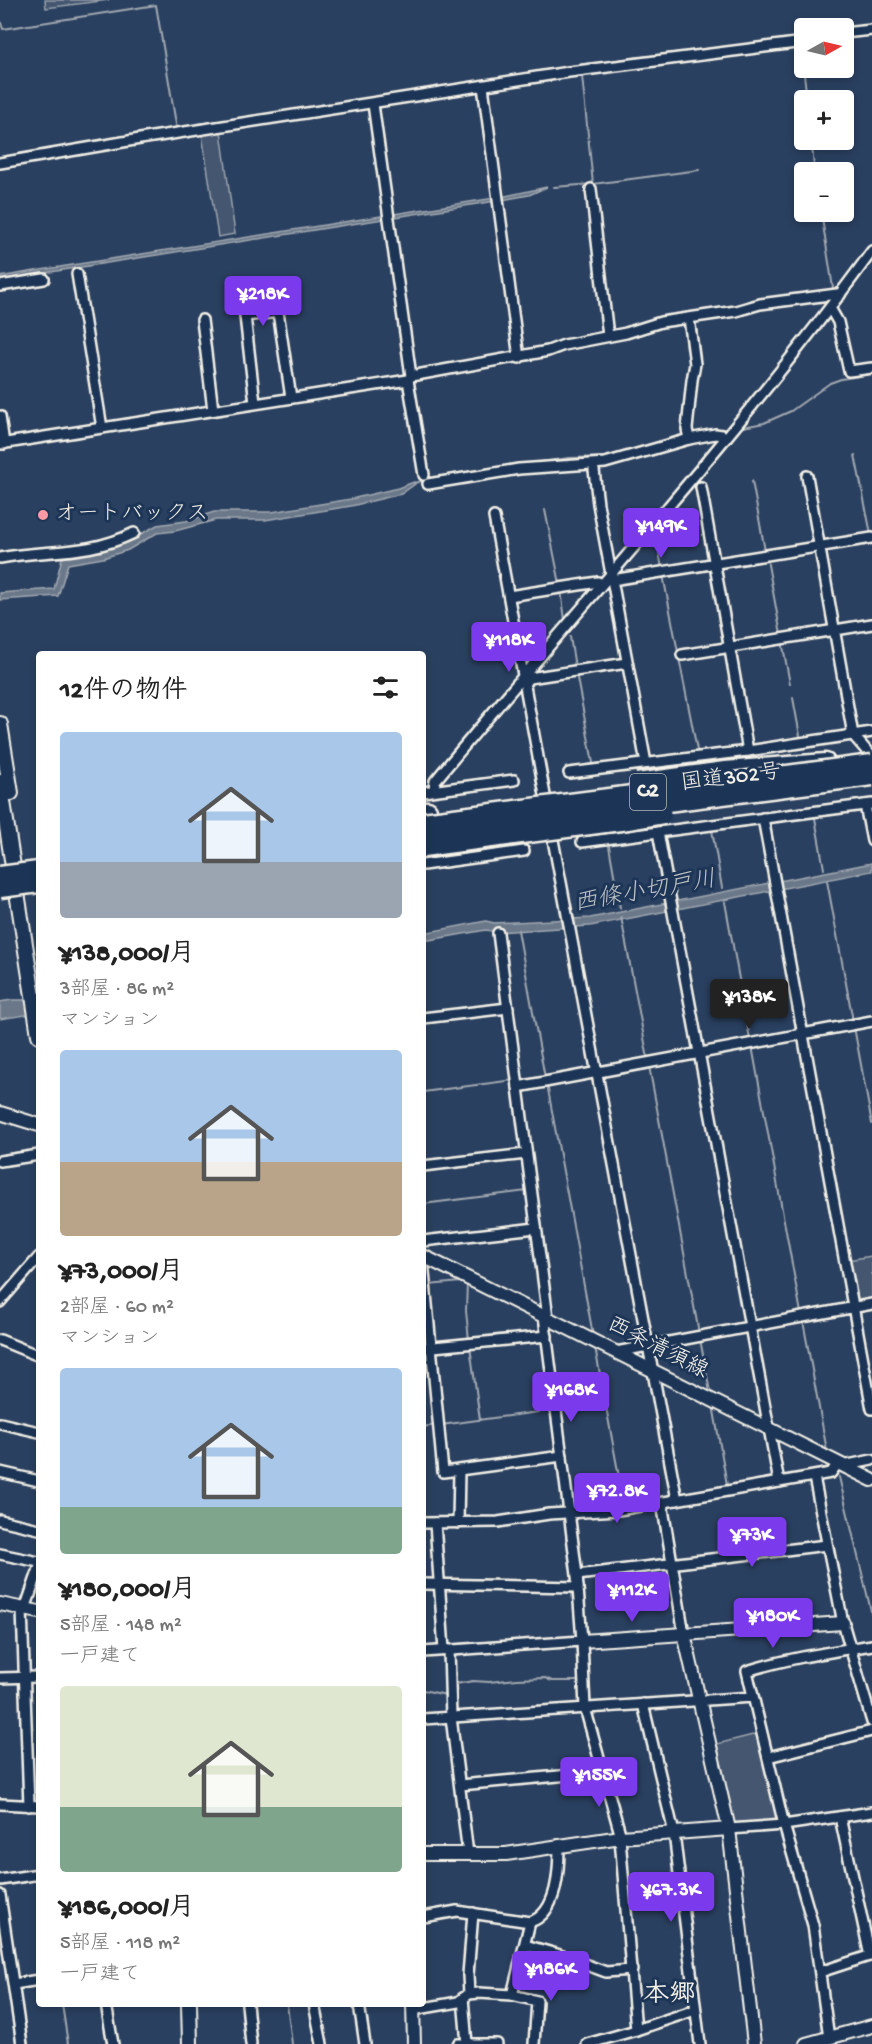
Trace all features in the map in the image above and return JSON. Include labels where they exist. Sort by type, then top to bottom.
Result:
[{"type":"highway","points":[[426,810],[725,770],[872,757]]},
{"type":"highway","name":"C2","points":[[426,821],[872,763]]},
{"type":"highway","name":"C2","points":[[426,834],[872,777]]},
{"type":"highway","points":[[426,848],[628,821],[823,783]]},
{"type":"highway","name":"国道302号","points":[[426,841],[872,784]]},
{"type":"highway","name":"国道302号","points":[[426,826],[473,833]]},
{"type":"highway","points":[[9,869],[36,864]]},
{"type":"highway","points":[[9,869],[36,870]]},
{"type":"highway","points":[[0,889],[24,891]]},
{"type":"main road","points":[[0,724],[9,869]]},
{"type":"main road","points":[[0,782],[9,869],[24,891],[36,961]]},
{"type":"main road","points":[[24,891],[36,1015]]},
{"type":"main road","points":[[180,2007],[181,2044]]},
{"type":"main road","points":[[189,2007],[190,2044]]},
{"type":"street","points":[[854,32],[872,30]]},
{"type":"street","points":[[0,163],[569,72],[794,43]]},
{"type":"street","points":[[483,86],[519,358]]},
{"type":"street","points":[[373,104],[426,479],[604,463],[689,436],[722,435],[730,432]]},
{"type":"street","points":[[591,189],[608,336]]},
{"type":"street","points":[[434,790],[435,781],[524,679],[730,432],[830,308],[872,251]]},
{"type":"street","points":[[77,274],[102,428]]},
{"type":"street","points":[[0,286],[44,279]]},
{"type":"street","points":[[0,416],[2,444],[410,378],[519,358],[661,322],[736,311],[760,304],[840,295]]},
{"type":"street","points":[[830,308],[838,322],[849,371],[872,368]]},
{"type":"street","points":[[255,403],[245,316],[278,312],[291,398]]},
{"type":"street","points":[[689,318],[695,364],[689,436]]},
{"type":"street","points":[[202,320],[213,410]]},
{"type":"street","points":[[594,470],[598,504],[646,763]]},
{"type":"street","points":[[807,476],[853,735],[872,757]]},
{"type":"street","points":[[701,487],[748,751]]},
{"type":"street","points":[[494,517],[677,1500]]},
{"type":"street","points":[[0,558],[28,553],[68,552],[117,542],[134,533]]},
{"type":"street","points":[[611,576],[715,564],[872,538]]},
{"type":"street","points":[[509,596],[598,582],[601,584]]},
{"type":"street","points":[[682,655],[872,624]]},
{"type":"street","points":[[524,679],[627,663]]},
{"type":"street","points":[[569,773],[748,751],[872,732]]},
{"type":"street","points":[[426,791],[514,780]]},
{"type":"street","points":[[582,842],[869,804],[872,841]]},
{"type":"street","points":[[426,806],[473,833],[461,860]]},
{"type":"street","points":[[642,834],[652,812]]},
{"type":"street","points":[[763,818],[872,1409]]},
{"type":"street","points":[[658,832],[779,1482]]},
{"type":"street","points":[[426,865],[524,851]]},
{"type":"street","points":[[498,933],[577,1575],[585,1708],[621,1838],[636,2030]]},
{"type":"street","points":[[426,1018],[508,1008]]},
{"type":"street","points":[[518,1087],[872,1021]]},
{"type":"street","points":[[0,1113],[36,1124]]},
{"type":"street","points":[[426,1166],[526,1154]]},
{"type":"street","points":[[0,1161],[36,1155]]},
{"type":"street","points":[[426,1241],[536,1228]]},
{"type":"street","name":"西条清須線","points":[[426,1257],[872,1480]]},
{"type":"street","points":[[0,1302],[36,1260]]},
{"type":"street","points":[[616,1352],[872,1304]]},
{"type":"street","points":[[426,1326],[443,1472],[562,1456]]},
{"type":"street","points":[[427,1347],[547,1336]]},
{"type":"street","points":[[0,1340],[36,1355]]},
{"type":"street","points":[[0,1424],[36,1431]]},
{"type":"street","points":[[426,1523],[498,1522],[549,1514],[618,1510],[831,1473],[840,1464],[872,1460]]},
{"type":"street","points":[[458,1523],[459,1470]]},
{"type":"street","points":[[0,1472],[36,1480]]},
{"type":"street","points":[[814,1476],[843,1623],[872,1722]]},
{"type":"street","points":[[662,1503],[684,1634],[729,1830],[754,2044]]},
{"type":"street","points":[[0,1520],[36,1527]]},
{"type":"street","points":[[435,1523],[451,1717],[468,1854]]},
{"type":"street","points":[[577,1575],[827,1545]]},
{"type":"street","points":[[0,1554],[36,1561]]},
{"type":"street","points":[[0,1804],[34,1806],[25,1677],[24,1609],[36,1577]]},
{"type":"street","points":[[426,1584],[578,1587]]},
{"type":"street","points":[[0,1604],[36,1611]]},
{"type":"street","points":[[426,1652],[843,1623]]},
{"type":"street","points":[[829,2038],[813,1925],[784,1826],[747,1671],[811,1654],[872,1645]]},
{"type":"street","points":[[0,1678],[36,1677]]},
{"type":"street","points":[[426,1719],[753,1697]]},
{"type":"street","points":[[643,1704],[674,1833],[700,2044]]},
{"type":"street","points":[[768,1757],[872,1731]]},
{"type":"street","points":[[460,1785],[603,1772]]},
{"type":"street","points":[[426,1854],[506,1854],[621,1838],[784,1826],[872,1812]]},
{"type":"street","points":[[820,1972],[871,1956],[840,1817]]},
{"type":"street","points":[[426,1916],[457,1911],[530,1922],[537,1919],[552,1900],[559,1876],[559,1845]]},
{"type":"street","points":[[0,1880],[36,1874]]},
{"type":"street","points":[[0,1895],[22,2044]]},
{"type":"street","points":[[467,2044],[466,1996],[473,1913]]},
{"type":"street","points":[[512,1995],[530,1922]]},
{"type":"street","points":[[525,1945],[606,1972],[632,1970]]},
{"type":"street","points":[[14,1984],[36,1980]]},
{"type":"street","points":[[415,2007],[418,2009],[458,2002],[466,1996],[512,1995],[537,2001],[534,2044]]},
{"type":"street","points":[[107,2007],[113,2044]]},
{"type":"street","points":[[247,2007],[251,2044]]},
{"type":"street","points":[[315,2007],[322,2044]]},
{"type":"street","points":[[359,2007],[365,2044]]},
{"type":"street","points":[[413,2007],[414,2044]]},
{"type":"street","points":[[587,2044],[695,2010]]},
{"type":"street","points":[[806,2044],[872,2025]]},
{"type":"street","points":[[458,2044],[497,2044]]},
{"type":"shaded area","points":[[45,0],[109,0],[46,8]]},
{"type":"shaded area","points":[[221,131],[235,234],[218,237],[202,134]]},
{"type":"shaded area","points":[[547,187],[529,195],[502,200],[0,280],[0,277],[41,270],[501,197]]},
{"type":"shaded area","points":[[414,482],[415,484],[401,494],[351,506],[265,520],[216,520],[175,531],[157,533],[128,550],[103,558],[68,564],[58,596],[0,600],[0,593],[54,589],[62,558],[100,551],[134,538],[157,525],[186,521],[214,512],[272,512],[351,499]]},
{"type":"shaded area","points":[[872,863],[872,871],[590,926],[497,932],[486,930],[426,940],[426,932],[486,921],[494,923],[590,918]]},
{"type":"shaded area","points":[[31,1000],[36,1008],[36,1013],[0,1019],[0,1002]]},
{"type":"shaded area","points":[[872,1256],[872,1301],[857,1304],[847,1260]]},
{"type":"shaded area","points":[[757,1734],[778,1819],[775,1823],[737,1825],[734,1822],[717,1744]]},
{"type":"waterway","points":[[0,20],[3,29],[156,5],[177,130],[179,129]]},
{"type":"waterway","points":[[748,44],[777,40]]},
{"type":"waterway","points":[[608,61],[731,46]]},
{"type":"waterway","points":[[564,68],[591,63]]},
{"type":"waterway","points":[[539,72],[554,69]]},
{"type":"waterway","points":[[521,75],[529,73]]},
{"type":"waterway","points":[[554,187],[593,184],[582,76]]},
{"type":"waterway","points":[[804,78],[806,90]]},
{"type":"waterway","points":[[812,150],[813,156]]},
{"type":"waterway","points":[[813,158],[814,162]]},
{"type":"waterway","points":[[593,184],[699,170]]},
{"type":"waterway","points":[[823,222],[833,288]]},
{"type":"waterway","points":[[767,380],[785,357]]},
{"type":"waterway","points":[[738,428],[764,423],[791,411],[830,383],[872,374]]},
{"type":"waterway","points":[[714,430],[730,429]]},
{"type":"waterway","points":[[479,471],[569,458],[608,457],[685,435]]},
{"type":"waterway","points":[[855,455],[871,534]]},
{"type":"waterway","points":[[414,483],[426,480]]},
{"type":"waterway","points":[[752,481],[765,551]]},
{"type":"waterway","points":[[545,510],[560,584]]},
{"type":"waterway","points":[[656,534],[662,569]]},
{"type":"waterway","points":[[767,559],[781,635]]},
{"type":"waterway","points":[[663,575],[678,652]]},
{"type":"waterway","points":[[561,590],[565,620]]},
{"type":"waterway","points":[[570,637],[575,667]]},
{"type":"waterway","points":[[782,641],[790,684]]},
{"type":"waterway","points":[[679,658],[697,750]]},
{"type":"waterway","points":[[576,673],[593,763]]},
{"type":"waterway","points":[[793,698],[800,736]]},
{"type":"waterway","points":[[815,818],[824,869]]},
{"type":"waterway","name":"西條小切戸川","points":[[712,830],[722,888]]},
{"type":"waterway","name":"西條小切戸川","points":[[609,846],[620,908]]},
{"type":"waterway","points":[[827,881],[853,1021]]},
{"type":"waterway","name":"西條小切戸川","points":[[725,902],[750,1039]]},
{"type":"waterway","name":"西條小切戸川","points":[[621,917],[648,1059]]},
{"type":"waterway","points":[[518,930],[545,1078]]},
{"type":"waterway","points":[[854,1027],[872,1124]]},
{"type":"waterway","points":[[752,1046],[801,1313]]},
{"type":"waterway","points":[[649,1066],[699,1333]]},
{"type":"waterway","points":[[426,1092],[514,1080]]},
{"type":"waterway","points":[[547,1084],[593,1335]]},
{"type":"waterway","points":[[426,1204],[527,1191]]},
{"type":"waterway","points":[[428,1285],[461,1282]]},
{"type":"waterway","points":[[467,1283],[466,1311],[469,1340]]},
{"type":"waterway","points":[[803,1321],[827,1451]]},
{"type":"waterway","points":[[700,1339],[710,1392]]},
{"type":"waterway","points":[[470,1346],[480,1420]]},
{"type":"waterway","points":[[595,1347],[624,1504],[672,1495]]},
{"type":"waterway","points":[[713,1405],[727,1485]]},
{"type":"waterway","points":[[441,1425],[553,1410]]},
{"type":"waterway","points":[[29,1425],[36,1426]]},
{"type":"waterway","points":[[426,1426],[435,1425]]},
{"type":"waterway","points":[[706,1489],[774,1477]]},
{"type":"waterway","points":[[839,1477],[872,1615]]},
{"type":"waterway","points":[[32,1604],[36,1590]]},
{"type":"waterway","points":[[456,1684],[473,1681],[545,1678],[552,1681],[577,1681]]},
{"type":"waterway","points":[[0,1683],[19,1682]]},
{"type":"waterway","points":[[426,1691],[446,1695]]},
{"type":"waterway","points":[[2,1886],[36,1880]]},
{"type":"waterway","points":[[62,2007],[68,2044]]},
{"type":"waterway","points":[[287,2007],[292,2044]]},
{"type":"place","name":"オートバックス","points":[[43,515]]},
{"type":"district","name":"本郷","points":[[669,1996]]}]
